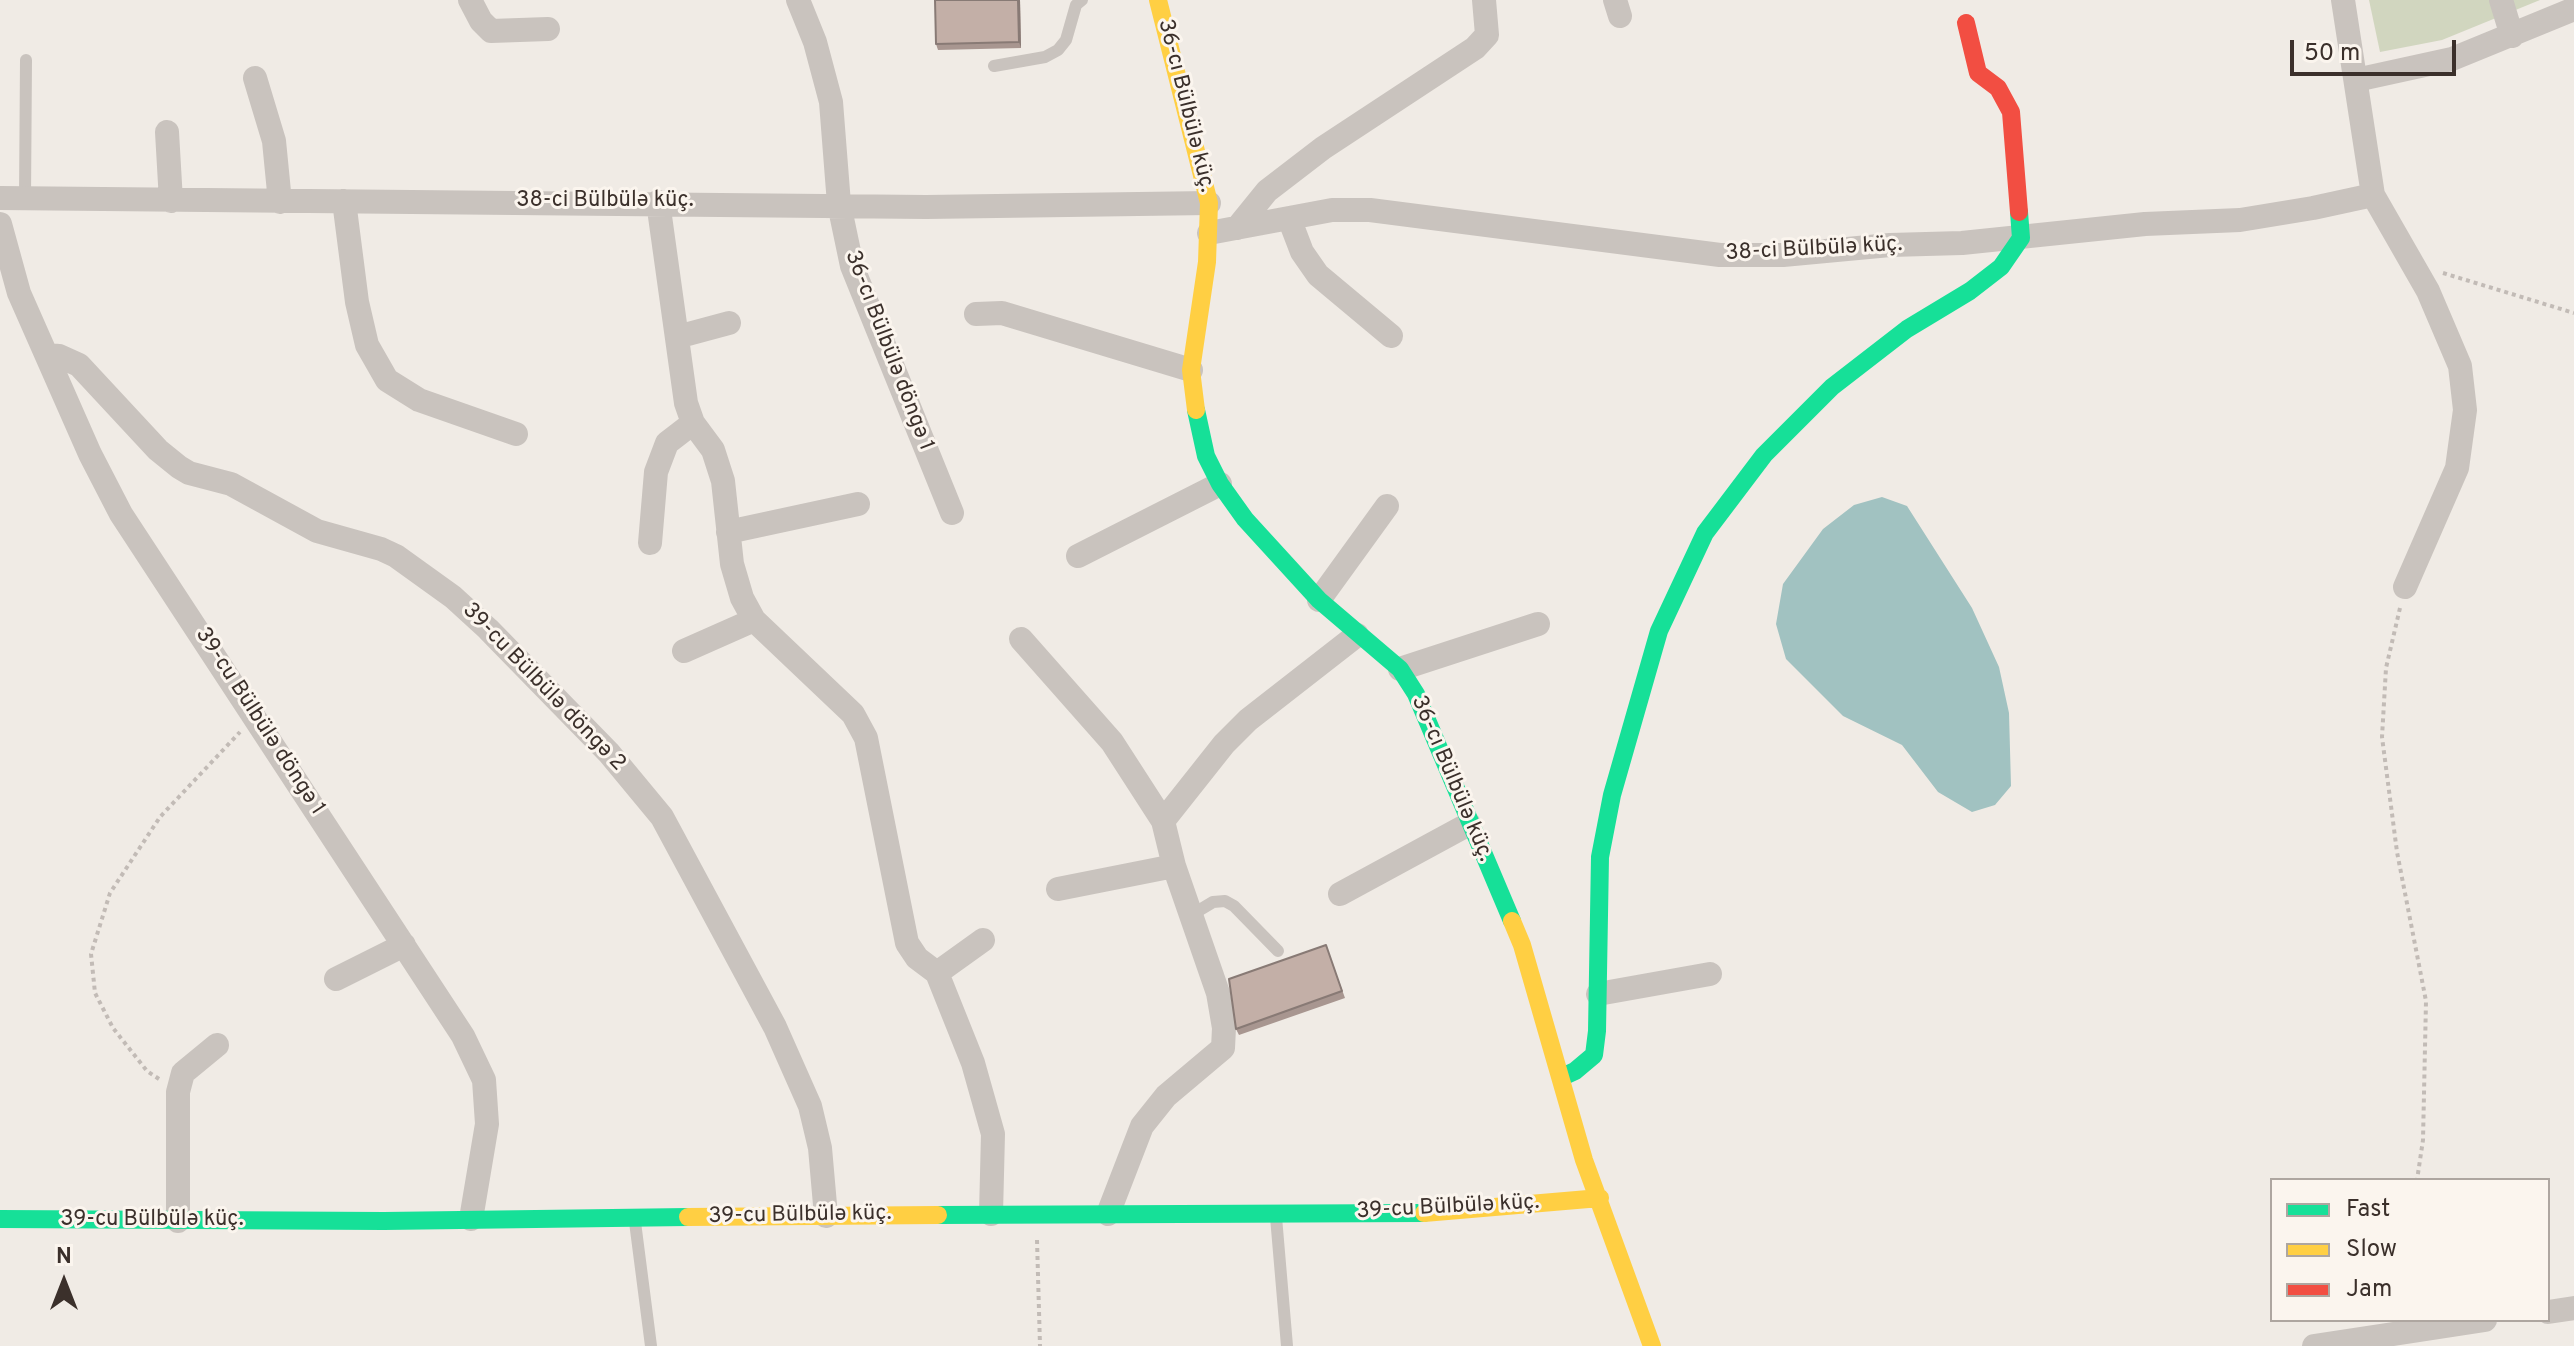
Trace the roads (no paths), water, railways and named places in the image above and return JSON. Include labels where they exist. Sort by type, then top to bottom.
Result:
[{"type":"street","points":[[470,0],[481,21],[491,31],[548,29]]},
{"type":"street","name":"36-cı Bülbülə döngə 1","points":[[798,0],[815,42],[831,102],[839,204],[852,266],[952,513]]},
{"type":"street","name":"36-cı Bülbülə küç.","points":[[1158,0],[1209,203],[1207,262],[1191,370],[1196,414],[1206,456],[1220,484],[1245,519],[1319,600],[1400,669],[1416,694],[1522,945],[1584,1160],[1652,1346]]},
{"type":"street","points":[[1237,228],[1267,191],[1323,148],[1475,48],[1487,35],[1484,0]]},
{"type":"street","points":[[2343,0],[2373,195],[2428,291],[2460,366],[2465,410],[2457,468],[2405,587]]},
{"type":"street","points":[[2501,0],[2512,36]]},
{"type":"street","points":[[2356,80],[2452,59],[2574,9]]},
{"type":"street","points":[[1562,1077],[1575,1071],[1594,1055],[1600,857],[1612,795],[1659,631],[1705,533],[1764,455],[1832,387],[1907,329],[1970,291],[2001,267],[2021,238],[2011,112],[1998,88],[1978,73],[1966,23]]},
{"type":"street","points":[[255,78],[274,141],[280,202]]},
{"type":"street","points":[[167,132],[171,201]]},
{"type":"street","name":"38-ci Bülbülə küç.","points":[[1209,233],[1332,210],[1370,210],[1720,255],[1783,255],[2021,238],[2145,224],[2240,220],[2373,195]]},
{"type":"street","name":"38-ci Bülbülə küç.","points":[[0,198],[926,207],[1209,203]]},
{"type":"street","points":[[344,201],[357,302],[367,345],[387,380],[419,400],[516,434]]},
{"type":"street","points":[[658,202],[686,403],[693,423],[713,450],[723,481],[732,564],[738,587],[754,620],[853,714],[866,738],[907,943],[917,958],[937,973],[973,1063],[993,1134],[991,1214]]},
{"type":"street","points":[[1289,218],[1302,252],[1318,275],[1391,336]]},
{"type":"street","name":"39-cu Bülbülə döngə 1","points":[[0,224],[19,293],[90,454],[121,514],[463,1036],[484,1080],[487,1124],[471,1219]]},
{"type":"street","points":[[976,314],[1002,313],[1191,370]]},
{"type":"street","points":[[677,337],[729,323]]},
{"type":"street","name":"39-cu Bülbülə döngə 2","points":[[47,355],[59,356],[79,365],[158,450],[189,473],[231,484],[317,531],[381,549],[419,572],[488,629],[609,753],[662,817],[775,1027],[810,1106],[820,1148],[826,1216]]},
{"type":"street","points":[[650,543],[656,472],[667,443],[693,423]]},
{"type":"street","points":[[1078,556],[1220,484]]},
{"type":"street","points":[[728,532],[858,504]]},
{"type":"street","points":[[1319,600],[1387,506]]},
{"type":"street","points":[[684,651],[754,620]]},
{"type":"street","points":[[1400,669],[1538,624]]},
{"type":"street","points":[[1163,821],[1224,744],[1248,720],[1357,635]]},
{"type":"street","points":[[1021,639],[1112,742],[1163,821],[1174,866],[1218,993],[1224,1028],[1223,1048],[1166,1096],[1142,1126],[1108,1214]]},
{"type":"street","points":[[1340,894],[1469,824]]},
{"type":"street","points":[[1058,889],[1174,866]]},
{"type":"street","points":[[937,973],[983,940]]},
{"type":"street","points":[[336,979],[404,945]]},
{"type":"street","points":[[1598,994],[1710,974]]},
{"type":"street","points":[[178,1221],[178,1092],[183,1073],[217,1045]]},
{"type":"street","name":"39-cu Bülbülə küç.","points":[[0,1219],[178,1221],[1436,1213],[1600,1198]]},
{"type":"street","points":[[2550,1312],[2574,1308]]},
{"type":"street","points":[[2314,1346],[2394,1339],[2475,1322]]},
{"type":"lane","points":[[994,66],[1045,57],[1058,50],[1066,40],[1076,5],[1082,0]]},
{"type":"lane","points":[[25,198],[26,60]]},
{"type":"lane","points":[[1193,914],[1213,902],[1225,901],[1234,906],[1278,951]]},
{"type":"lane","points":[[1275,1214],[1287,1346]]},
{"type":"lane","points":[[635,1219],[651,1346]]},
{"type":"water","points":[[1882,497],[1907,506],[1972,608],[1999,667],[2009,713],[2011,786],[1995,805],[1972,812],[1938,792],[1902,745],[1843,716],[1786,659],[1776,624],[1783,584],[1823,529],[1854,505]]}]
